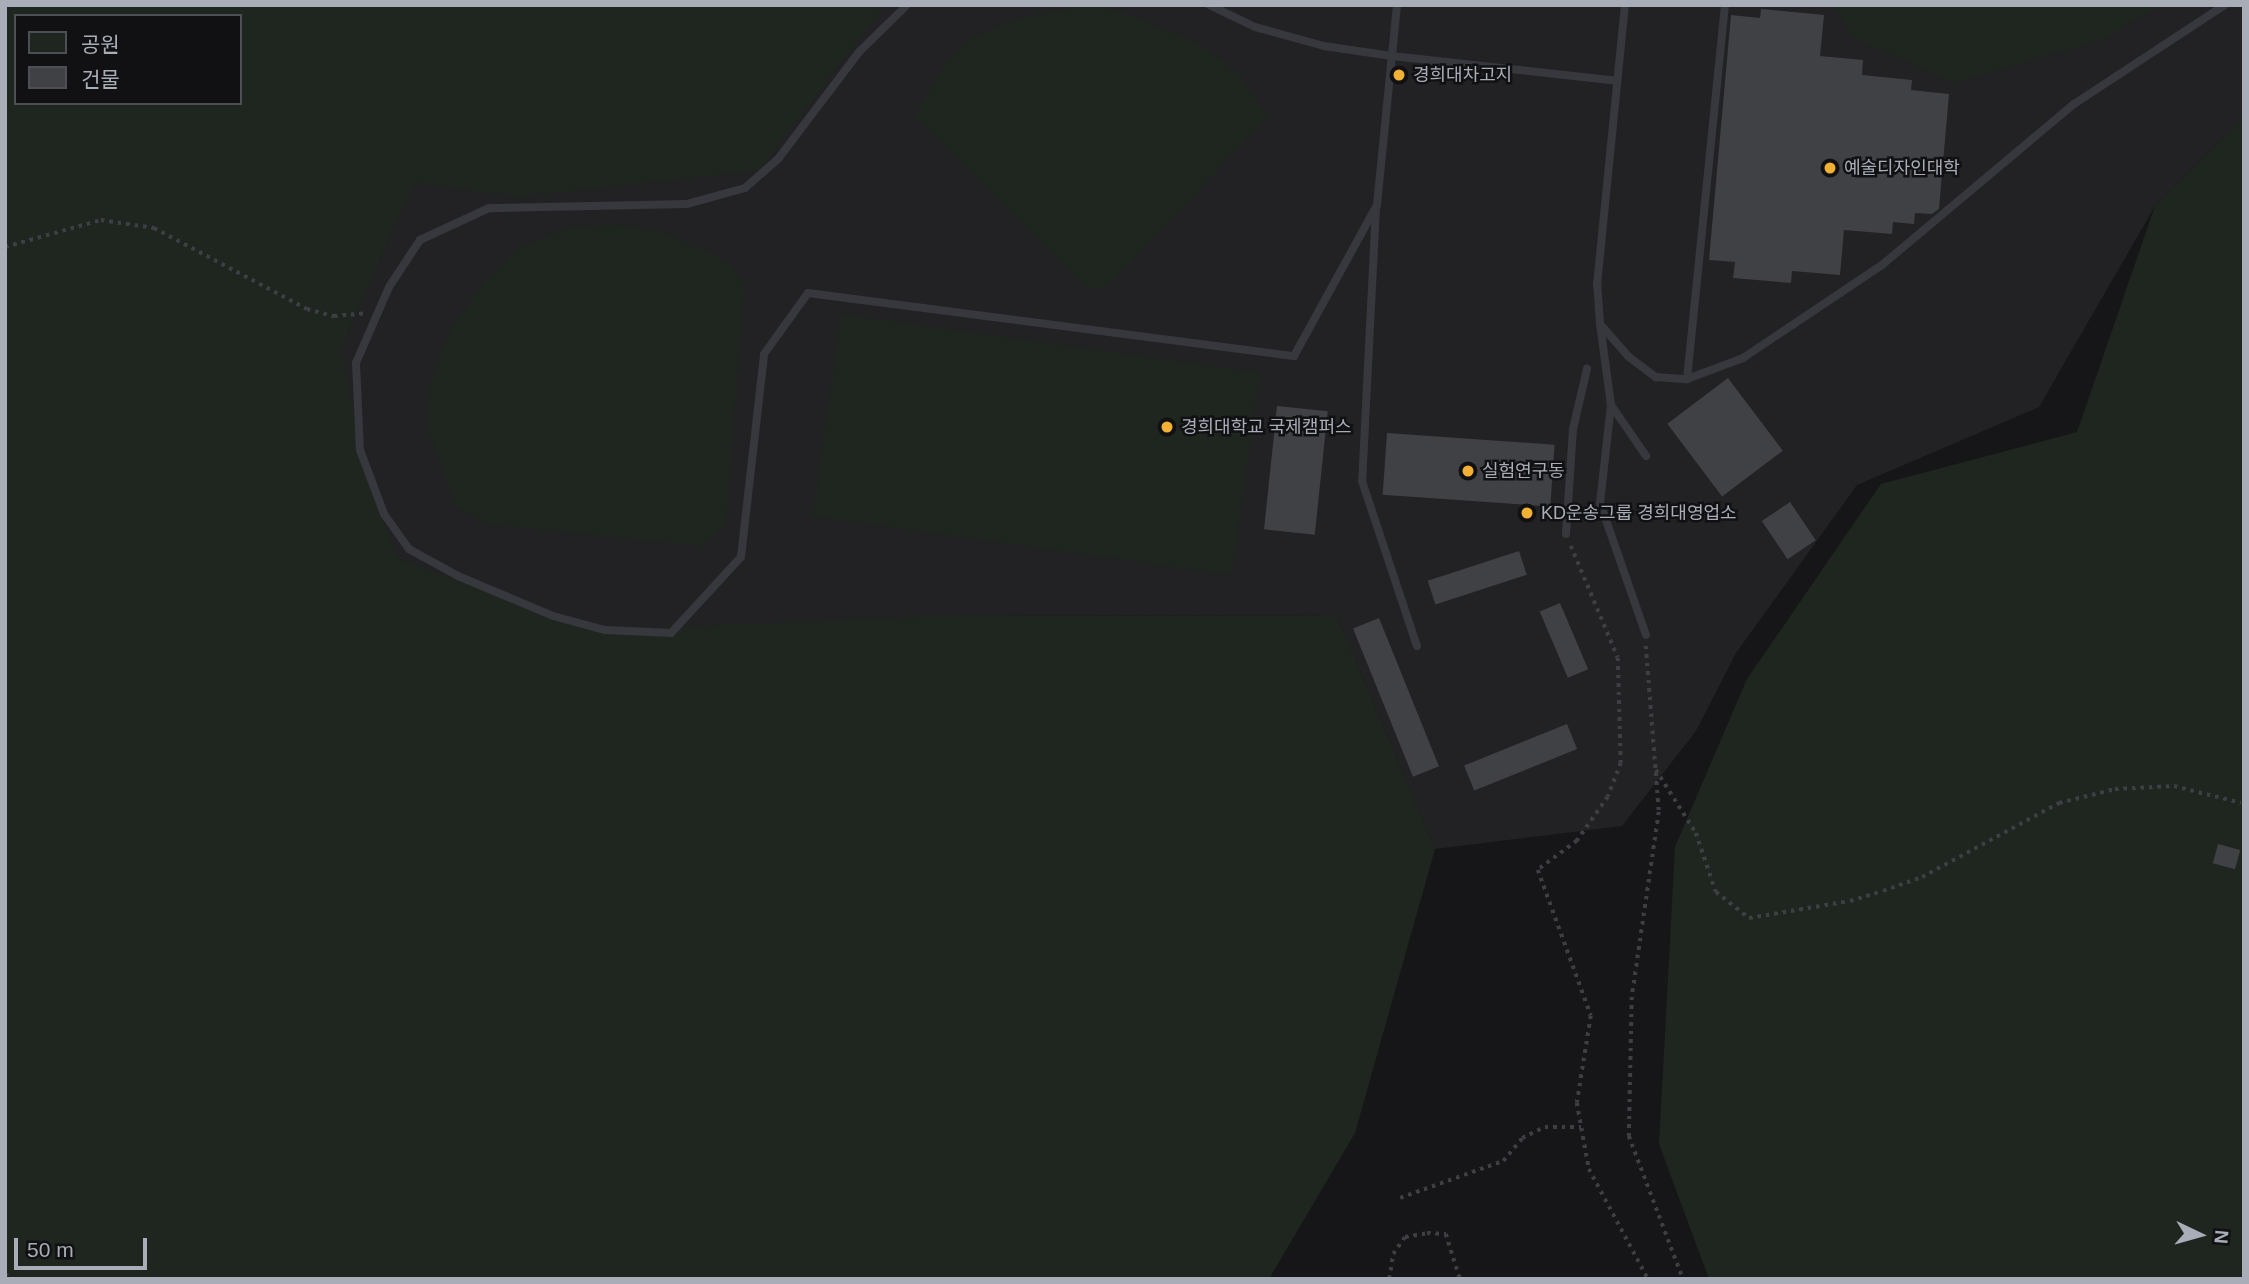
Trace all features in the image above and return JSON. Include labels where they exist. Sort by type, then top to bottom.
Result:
[{"type":"lane","points":[[906,5],[859,52],[778,159],[745,188],[687,204],[489,208],[420,240],[379,312],[356,363],[360,450],[384,514],[409,548],[458,576],[553,617],[605,630],[671,633],[741,557],[764,354],[808,293],[1294,356],[1377,205]]},
{"type":"lane","points":[[1209,5],[1255,27],[1313,43],[1392,56],[1617,81]]},
{"type":"lane","points":[[1397,5],[1377,205],[1362,481],[1417,646]]},
{"type":"lane","points":[[1625,5],[1597,285],[1611,405],[1600,503],[1646,635]]},
{"type":"lane","points":[[1687,379],[1725,5]]},
{"type":"lane","points":[[1600,324],[1629,357],[1657,377],[1687,379],[1743,358],[1882,264],[2074,104],[2225,5]]},
{"type":"lane","points":[[1566,534],[1573,429],[1587,369]]},
{"type":"lane","points":[[1611,405],[1646,456]]},
{"type":"path","points":[[5,247],[101,220],[154,228],[307,309],[334,316],[379,312]]},
{"type":"path","points":[[1566,534],[1618,658],[1621,763],[1608,797],[1577,841],[1538,870],[1591,1016],[1577,1103],[1589,1169],[1648,1279]]},
{"type":"path","points":[[1646,635],[1659,812],[1632,997],[1629,1136],[1683,1279]]},
{"type":"path","points":[[1656,770],[1696,833],[1716,892],[1749,918],[1850,901],[1896,886],[1978,849],[2059,803],[2115,789],[2174,786],[2241,803]]},
{"type":"path","points":[[1400,1198],[1503,1161],[1522,1138],[1545,1127],[1581,1127]]},
{"type":"path","points":[[1390,1279],[1393,1254],[1405,1237],[1427,1233],[1446,1234],[1461,1279]]},
{"type":"path","points":[[5,1274],[12,1279]]},
{"type":"shaded area","name":"경희대학교 국제캠퍼스","points":[[583,5],[2244,5],[2244,118],[2155,206],[2039,407],[1857,485],[1736,653],[1696,731],[1622,826],[1435,849],[1337,616],[964,615],[626,648],[397,558],[368,535],[341,349],[422,163]]},
{"type":"green space","points":[[5,5],[885,5],[759,170],[516,197],[414,182],[341,349],[360,450],[397,558],[553,616],[605,630],[964,615],[1337,616],[1435,849],[1355,1133],[1269,1279],[5,1279]]},
{"type":"green space","points":[[1832,5],[2160,5],[2104,39],[1955,83],[1854,38]]},
{"type":"green space","points":[[1081,7],[1119,10],[1199,44],[1240,74],[1267,118],[1107,287],[1089,289],[915,115],[949,60],[974,37],[1021,17]]},
{"type":"green space","points":[[2244,118],[2244,1279],[1709,1279],[1659,1144],[1675,847],[1747,679],[1881,484],[2077,432],[2155,206]]},
{"type":"green space","points":[[619,225],[661,232],[705,250],[730,264],[744,283],[726,524],[703,546],[486,524],[456,506],[428,430],[430,382],[452,327],[489,276],[522,246],[574,226]]},
{"type":"green space","points":[[841,314],[1260,373],[1231,575],[813,516]]},
{"type":"building","name":"예술디자인대학","points":[[1761,9],[1824,15],[1820,56],[1863,60],[1862,75],[1912,80],[1911,90],[1949,94],[1939,209],[1932,214],[1915,213],[1914,224],[1893,222],[1892,234],[1844,230],[1840,275],[1792,271],[1791,283],[1733,278],[1735,262],[1709,260],[1731,15],[1760,18]]},
{"type":"building","points":[[1728,378],[1783,451],[1722,496],[1667,424]]},
{"type":"building","points":[[1277,406],[1328,411],[1315,535],[1264,529]]},
{"type":"building","name":"실험연구동","points":[[1387,433],[1555,445],[1550,507],[1383,495]]},
{"type":"building","points":[[1790,502],[1816,540],[1788,559],[1762,521]]},
{"type":"building","points":[[1519,551],[1527,575],[1435,604],[1428,581]]},
{"type":"building","points":[[1560,603],[1588,669],[1568,678],[1540,612]]},
{"type":"building","points":[[1379,618],[1439,766],[1413,777],[1353,628]]},
{"type":"building","points":[[1567,724],[1577,749],[1474,791],[1464,766]]},
{"type":"building","points":[[2218,844],[2240,850],[2235,869],[2213,863]]},
{"type":"place","name":"경희대차고지","points":[[1399,75]]},
{"type":"place","name":"예술디자인대학","points":[[1830,168]]},
{"type":"place","name":"경희대학교 국제캠퍼스","points":[[1167,427]]},
{"type":"place","name":"실험연구동","points":[[1468,471]]},
{"type":"place","name":"KD운송그룹 경희대영업소","points":[[1527,513]]}]
